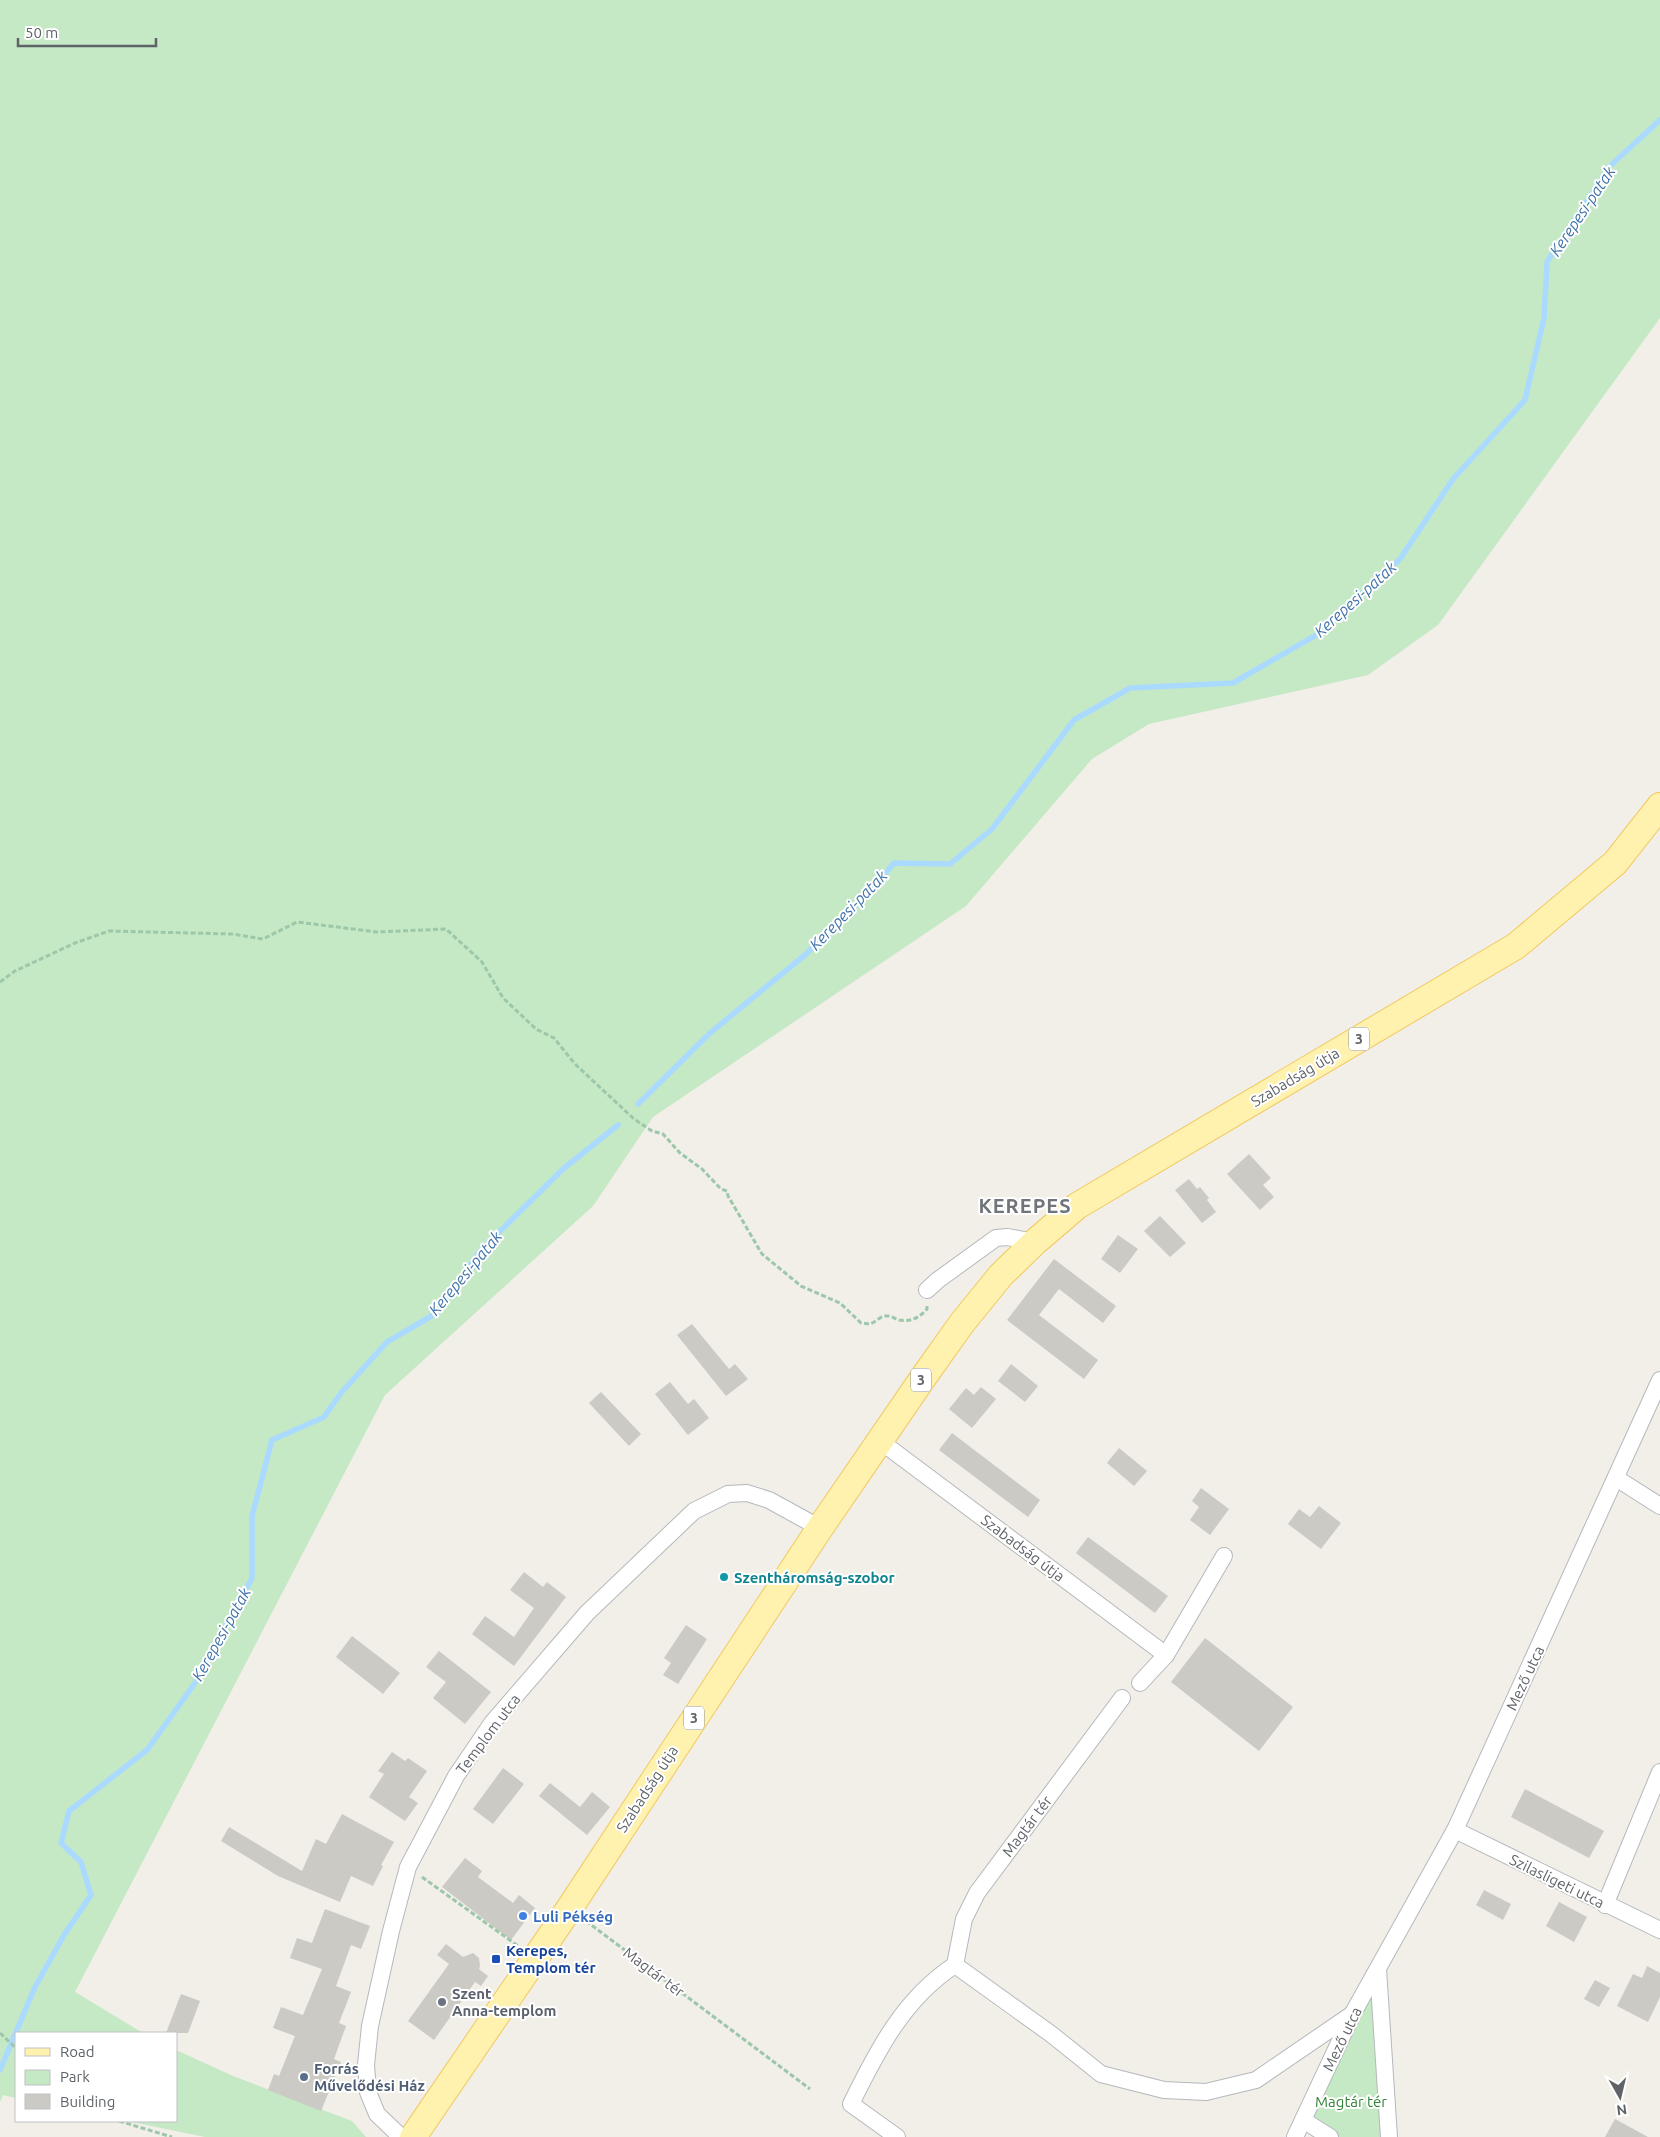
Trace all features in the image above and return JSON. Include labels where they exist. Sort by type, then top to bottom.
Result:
[{"type":"main road","name":"Szabadság útja","points":[[413,2137],[569,1909],[820,1528],[962,1323],[1001,1275],[1035,1242],[1077,1206],[1516,946],[1614,863],[1660,806]]},
{"type":"street","points":[[927,1290],[996,1238],[1007,1237],[1035,1242]]},
{"type":"street","name":"Mező utca","points":[[1295,2137],[1353,2013],[1455,1830],[1660,1380]]},
{"type":"street","name":"Szabadság útja","points":[[880,1441],[1166,1655]]},
{"type":"street","points":[[1616,1478],[1660,1506]]},
{"type":"street","name":"Templom utca","points":[[401,2137],[377,2114],[368,2092],[366,2065],[370,2026],[391,1931],[408,1867],[456,1776],[492,1723],[587,1613],[694,1511],[728,1494],[747,1493],[769,1500],[820,1528]]},
{"type":"street","points":[[1140,1683],[1166,1655],[1224,1556]]},
{"type":"street","name":"Magtár tér","points":[[954,1964],[964,1919],[977,1893],[1122,1698]]},
{"type":"street","points":[[1605,1904],[1660,1772]]},
{"type":"street","name":"Szilasligeti utca","points":[[1455,1830],[1660,1930]]},
{"type":"street","points":[[897,2137],[851,2104],[872,2060],[895,2023],[933,1979],[954,1964],[1051,2034],[1101,2074],[1164,2090],[1206,2092],[1256,2080],[1353,2013]]},
{"type":"street","name":"Mező utca","points":[[1378,1969],[1389,2137]]},
{"type":"street","points":[[1303,2120],[1330,2137]]},
{"type":"path","points":[[0,982],[15,971],[75,943],[109,931],[232,934],[263,939],[297,922],[377,932],[446,929],[482,962],[503,998],[536,1030],[554,1038],[575,1064],[634,1119],[652,1131],[663,1134],[680,1154],[702,1169],[721,1189],[727,1191],[728,1196],[762,1254],[801,1286],[840,1303],[861,1323],[870,1324],[882,1317],[888,1316],[898,1320],[913,1320],[927,1309],[927,1290]]},
{"type":"path","points":[[408,1867],[535,1958]]},
{"type":"path","name":"Magtár tér","points":[[569,1909],[810,2089]]},
{"type":"path","points":[[1,2033],[15,2047]]},
{"type":"path","points":[[123,2122],[172,2137]]},
{"type":"green space","points":[[0,0],[1660,0],[1660,318],[1438,625],[1368,675],[1149,724],[1092,759],[966,906],[653,1117],[593,1206],[385,1395],[75,1992],[141,2032],[15,2032],[15,2098],[3,2095],[0,2102]]},
{"type":"green space","name":"Magtár tér","points":[[1378,1969],[1389,2137],[1330,2137],[1303,2120]]},
{"type":"green space","points":[[178,2051],[233,2076],[352,2121],[366,2137],[205,2137],[132,2122],[178,2122]]},
{"type":"building","points":[[1249,1154],[1271,1178],[1263,1185],[1274,1197],[1260,1210],[1227,1174]]},
{"type":"building","points":[[1189,1179],[1197,1189],[1200,1187],[1209,1198],[1207,1200],[1216,1212],[1202,1223],[1175,1190]]},
{"type":"building","points":[[1160,1216],[1186,1243],[1170,1257],[1144,1231]]},
{"type":"building","points":[[1118,1235],[1138,1249],[1120,1273],[1101,1259]]},
{"type":"building","points":[[1054,1259],[1116,1306],[1103,1323],[1059,1289],[1039,1315],[1098,1360],[1084,1379],[1007,1320]]},
{"type":"building","points":[[692,1324],[729,1369],[735,1364],[748,1379],[726,1396],[677,1335]]},
{"type":"building","points":[[1011,1364],[1038,1386],[1025,1402],[998,1381]]},
{"type":"building","points":[[670,1382],[688,1404],[694,1399],[709,1418],[688,1435],[655,1394]]},
{"type":"building","points":[[981,1387],[996,1399],[972,1428],[949,1409],[966,1388],[974,1395]]},
{"type":"building","points":[[601,1392],[641,1434],[629,1446],[589,1403]]},
{"type":"building","points":[[952,1433],[1040,1500],[1028,1517],[939,1450]]},
{"type":"building","points":[[1119,1448],[1147,1471],[1134,1486],[1107,1463]]},
{"type":"building","points":[[1201,1488],[1229,1509],[1210,1535],[1190,1520],[1199,1507],[1192,1501]]},
{"type":"building","points":[[1319,1506],[1341,1523],[1321,1549],[1288,1524],[1299,1509],[1310,1517]]},
{"type":"building","points":[[1088,1537],[1168,1596],[1155,1613],[1076,1553]]},
{"type":"building","points":[[524,1572],[543,1587],[547,1582],[566,1597],[514,1666],[472,1634],[485,1616],[514,1637],[534,1608],[510,1590]]},
{"type":"building","points":[[686,1625],[707,1639],[678,1684],[663,1675],[671,1663],[664,1658]]},
{"type":"building","points":[[352,1636],[400,1673],[383,1694],[336,1657]]},
{"type":"building","points":[[1205,1638],[1293,1707],[1259,1751],[1171,1682]]},
{"type":"building","points":[[439,1651],[491,1692],[465,1724],[433,1698],[446,1682],[426,1667]]},
{"type":"building","points":[[392,1752],[405,1761],[408,1758],[427,1771],[409,1797],[418,1803],[405,1821],[369,1797],[384,1774],[378,1771]]},
{"type":"building","points":[[503,1768],[524,1784],[493,1824],[473,1809]]},
{"type":"building","points":[[550,1783],[580,1807],[592,1792],[610,1807],[587,1835],[539,1796]]},
{"type":"building","points":[[1525,1789],[1604,1831],[1589,1858],[1511,1817]]},
{"type":"building","points":[[342,1814],[394,1842],[381,1865],[383,1866],[373,1886],[351,1876],[340,1902],[278,1876],[221,1841],[229,1827],[302,1871],[316,1839],[326,1844]]},
{"type":"building","points":[[465,1858],[482,1871],[478,1877],[513,1903],[519,1895],[535,1908],[511,1940],[442,1887]]},
{"type":"building","points":[[1484,1890],[1511,1904],[1503,1920],[1476,1905]]},
{"type":"building","points":[[1559,1902],[1587,1917],[1574,1942],[1546,1926]]},
{"type":"building","points":[[325,1909],[370,1926],[361,1949],[351,1945],[336,1986],[351,1992],[339,2023],[346,2026],[334,2059],[341,2062],[321,2111],[268,2090],[274,2074],[279,2076],[295,2036],[273,2028],[281,2007],[303,2015],[322,1969],[290,1958],[297,1938],[312,1943]]},
{"type":"building","name":"Szent Anna-templom","points":[[446,1944],[463,1957],[473,1953],[479,1958],[479,1969],[488,1976],[481,1986],[471,1979],[475,1982],[434,2040],[408,2021],[449,1964],[437,1955]]},
{"type":"building","points":[[1647,1966],[1660,1973],[1660,1997],[1648,2022],[1617,2006],[1633,1974],[1642,1978]]},
{"type":"building","points":[[1595,1980],[1610,1988],[1599,2007],[1584,1999]]},
{"type":"building","points":[[181,1994],[200,2001],[188,2033],[166,2032]]},
{"type":"building","points":[[1615,2119],[1648,2137],[1605,2137]]},
{"type":"waterway","name":"Kerepesi-patak","points":[[638,1104],[710,1033],[805,955],[877,883],[894,863],[950,864],[992,829],[1074,720],[1130,688],[1233,683],[1318,634],[1400,559],[1453,479],[1525,400],[1544,318],[1547,262],[1610,166],[1660,120]]},
{"type":"waterway","name":"Kerepesi-patak","points":[[16,2032],[35,1987],[64,1935],[91,1895],[81,1862],[61,1843],[69,1811],[147,1750],[195,1683],[252,1578],[252,1516],[272,1440],[324,1417],[341,1393],[387,1342],[435,1314],[481,1250],[563,1169],[618,1125]]},
{"type":"waterway","name":"Kerepesi-patak","points":[[0,2070],[15,2034]]},
{"type":"place","name":"Szentháromság-szobor","points":[[724,1577]]},
{"type":"place","name":"Luli Pékség","points":[[523,1916]]},
{"type":"place","name":"Kerepes, Templom tér","points":[[496,1959]]},
{"type":"place","name":"Szent Anna-templom","points":[[442,2002]]},
{"type":"place","name":"Forrás Művelődési Ház","points":[[304,2077]]},
{"type":"district","name":"KEREPES","points":[[1025,1205]]}]
